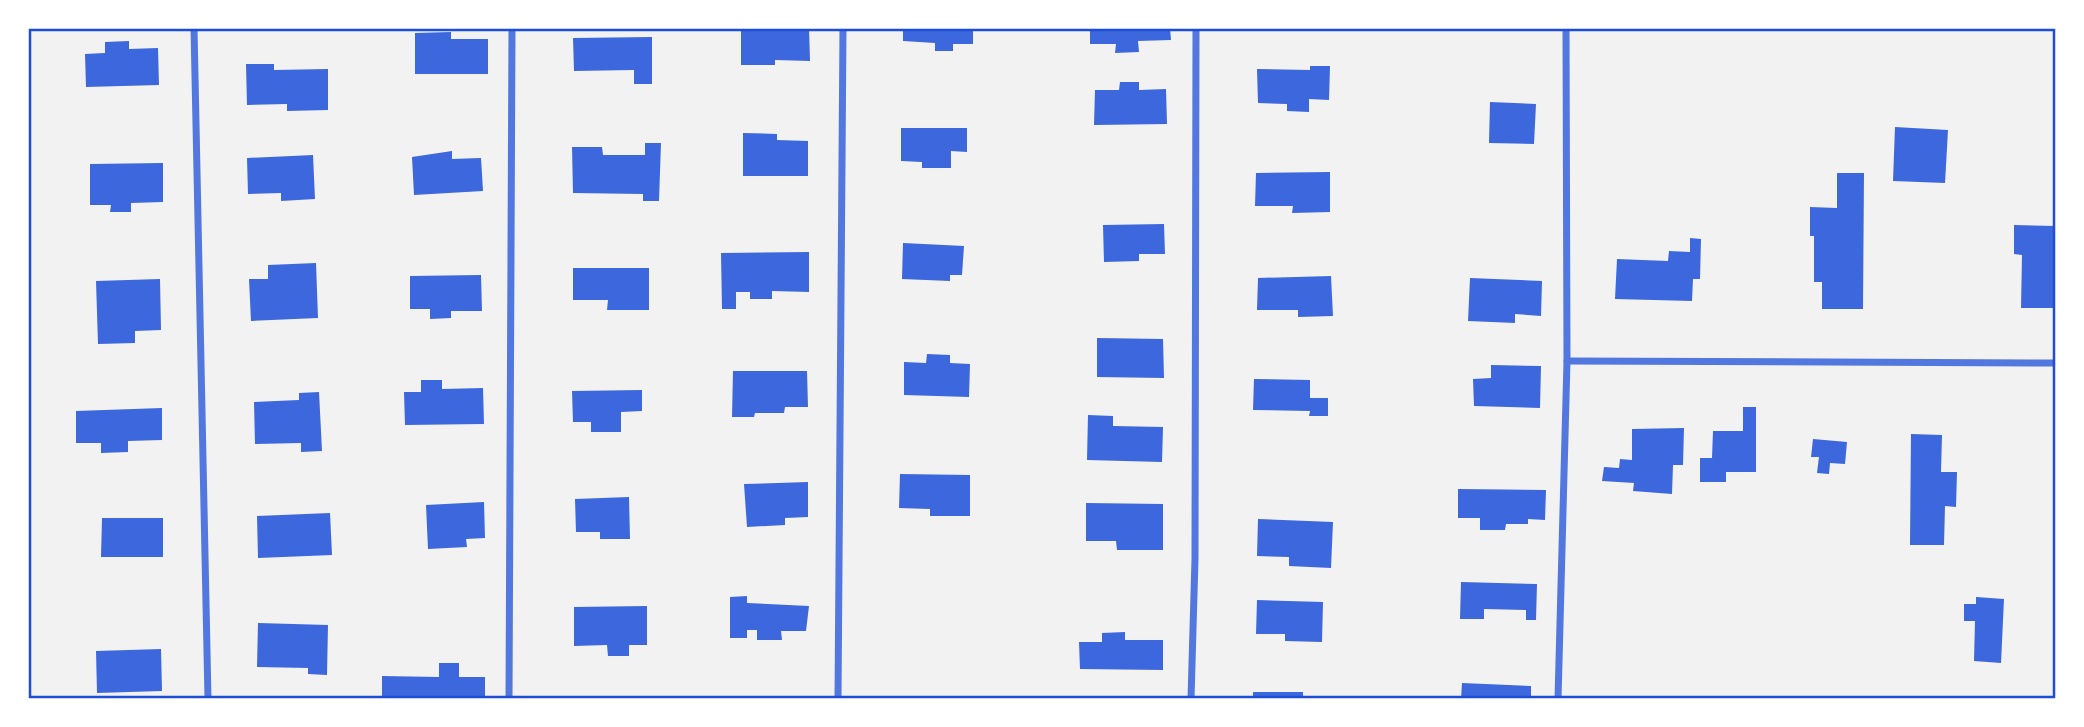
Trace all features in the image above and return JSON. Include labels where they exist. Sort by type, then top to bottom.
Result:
[{"type":"street","points":[[194,28],[208,699]]},
{"type":"street","points":[[509,699],[512,28]]},
{"type":"street","points":[[838,699],[844,28]]},
{"type":"street","points":[[1191,699],[1195,559],[1196,28]]},
{"type":"street","points":[[1558,699],[1567,360],[1566,28]]},
{"type":"street","points":[[1567,360],[2056,363]]},
{"type":"building","points":[[741,28],[809,28],[810,61],[775,60],[775,65],[741,65]]},
{"type":"building","points":[[903,28],[973,28],[973,44],[953,44],[953,51],[935,51],[935,43],[903,41]]},
{"type":"building","points":[[1090,28],[1170,28],[1171,40],[1138,41],[1139,52],[1115,53],[1116,44],[1090,44]]},
{"type":"building","points":[[451,32],[451,39],[488,39],[488,74],[415,74],[415,33]]},
{"type":"building","points":[[652,37],[652,84],[634,84],[634,70],[574,71],[573,38]]},
{"type":"building","points":[[129,41],[129,49],[158,48],[159,85],[86,87],[85,54],[105,53],[105,42]]},
{"type":"building","points":[[246,64],[274,64],[274,70],[328,69],[328,110],[287,111],[287,104],[247,105]]},
{"type":"building","points":[[1310,66],[1330,66],[1329,100],[1309,99],[1309,112],[1287,111],[1287,104],[1258,103],[1257,69],[1310,70]]},
{"type":"building","points":[[1120,82],[1139,82],[1139,90],[1166,89],[1167,124],[1094,125],[1095,90],[1119,90]]},
{"type":"building","points":[[1490,102],[1536,104],[1534,144],[1489,143]]},
{"type":"building","points":[[1895,127],[1948,130],[1945,183],[1893,181]]},
{"type":"building","points":[[901,128],[967,128],[967,152],[951,151],[951,168],[922,168],[922,162],[901,161]]},
{"type":"building","points":[[743,133],[777,134],[777,140],[808,141],[808,176],[743,176]]},
{"type":"building","points":[[645,143],[661,143],[659,201],[643,201],[643,194],[573,193],[572,147],[602,147],[603,155],[645,155]]},
{"type":"building","points":[[452,151],[452,159],[481,158],[483,191],[414,195],[412,157]]},
{"type":"building","points":[[313,155],[315,199],[281,201],[281,193],[248,194],[247,158]]},
{"type":"building","points":[[163,163],[163,202],[131,203],[131,212],[110,212],[111,205],[90,205],[90,164]]},
{"type":"building","points":[[1330,172],[1330,212],[1292,213],[1293,206],[1255,206],[1256,173]]},
{"type":"building","points":[[1837,173],[1864,173],[1863,309],[1822,309],[1822,282],[1814,282],[1814,236],[1810,236],[1810,207],[1837,208]]},
{"type":"building","points":[[1164,224],[1165,254],[1139,254],[1139,261],[1104,262],[1103,225]]},
{"type":"building","points":[[2014,225],[2056,226],[2055,308],[2021,308],[2022,255],[2014,254]]},
{"type":"building","points":[[1690,238],[1701,239],[1700,279],[1693,279],[1692,301],[1615,299],[1617,259],[1668,261],[1669,251],[1690,252]]},
{"type":"building","points":[[903,243],[964,246],[962,275],[950,275],[950,281],[902,279]]},
{"type":"building","points":[[809,252],[809,292],[772,291],[772,299],[750,299],[750,292],[736,292],[736,309],[722,309],[721,253]]},
{"type":"building","points":[[316,263],[318,318],[251,321],[249,279],[268,279],[268,265]]},
{"type":"building","points":[[573,268],[649,268],[649,310],[607,310],[608,300],[573,300]]},
{"type":"building","points":[[481,275],[482,311],[451,311],[451,318],[430,319],[430,309],[410,309],[410,276]]},
{"type":"building","points":[[1331,276],[1333,316],[1298,317],[1298,310],[1257,310],[1258,278]]},
{"type":"building","points":[[1470,278],[1542,281],[1541,316],[1515,314],[1515,323],[1468,321]]},
{"type":"building","points":[[160,279],[161,330],[135,331],[135,343],[98,344],[96,281]]},
{"type":"building","points":[[1097,338],[1163,339],[1164,378],[1097,377]]},
{"type":"building","points":[[927,354],[950,355],[950,363],[970,364],[969,397],[904,395],[904,362],[926,363]]},
{"type":"building","points":[[1491,365],[1541,366],[1540,408],[1474,406],[1473,379],[1491,378]]},
{"type":"building","points":[[733,371],[807,371],[808,407],[785,407],[784,413],[755,413],[754,417],[732,417]]},
{"type":"building","points":[[1254,379],[1310,380],[1310,398],[1328,398],[1328,416],[1309,416],[1310,411],[1253,410]]},
{"type":"building","points":[[421,380],[442,380],[442,389],[483,388],[484,424],[405,425],[404,392],[421,392]]},
{"type":"building","points":[[642,390],[642,411],[621,412],[621,432],[591,432],[591,422],[573,422],[572,391]]},
{"type":"building","points":[[319,392],[322,451],[301,452],[301,443],[255,444],[254,402],[299,400],[299,393]]},
{"type":"building","points":[[1743,407],[1756,407],[1756,472],[1726,472],[1726,482],[1700,482],[1700,458],[1712,458],[1713,431],[1743,431]]},
{"type":"building","points":[[162,408],[162,440],[128,441],[128,452],[101,453],[101,443],[76,443],[76,411]]},
{"type":"building","points":[[1088,415],[1113,416],[1113,426],[1163,427],[1162,462],[1087,460]]},
{"type":"building","points":[[1684,428],[1683,465],[1673,465],[1672,494],[1633,491],[1634,483],[1602,481],[1604,467],[1619,468],[1620,459],[1632,460],[1632,429]]},
{"type":"building","points":[[1911,434],[1942,435],[1941,472],[1957,472],[1956,507],[1945,506],[1944,545],[1910,545]]},
{"type":"building","points":[[1813,439],[1847,442],[1845,464],[1830,463],[1829,474],[1817,473],[1819,457],[1811,457]]},
{"type":"building","points":[[900,474],[970,475],[970,516],[930,516],[930,509],[899,508]]},
{"type":"building","points":[[808,482],[808,517],[785,518],[785,525],[747,527],[744,484]]},
{"type":"building","points":[[1458,489],[1546,490],[1545,520],[1528,519],[1528,524],[1506,524],[1505,530],[1480,530],[1480,518],[1458,518]]},
{"type":"building","points":[[629,497],[630,539],[600,539],[600,532],[576,532],[575,499]]},
{"type":"building","points":[[484,502],[485,538],[466,539],[467,547],[428,549],[426,505]]},
{"type":"building","points":[[1086,503],[1163,504],[1163,550],[1117,550],[1116,541],[1086,541]]},
{"type":"building","points":[[330,513],[332,555],[258,558],[257,516]]},
{"type":"building","points":[[102,518],[163,518],[163,557],[101,557]]},
{"type":"building","points":[[1258,519],[1333,522],[1331,568],[1289,566],[1289,557],[1257,556]]},
{"type":"building","points":[[1461,582],[1537,584],[1536,620],[1526,620],[1526,610],[1484,609],[1484,619],[1460,619]]},
{"type":"building","points":[[747,596],[747,603],[809,606],[806,631],[781,631],[782,640],[757,640],[757,630],[747,630],[747,638],[730,638],[730,597]]},
{"type":"building","points":[[1976,597],[2004,599],[2001,663],[1974,661],[1975,621],[1964,621],[1964,604],[1976,604]]},
{"type":"building","points":[[1257,600],[1323,602],[1322,642],[1285,641],[1285,634],[1256,634]]},
{"type":"building","points":[[647,606],[647,645],[629,645],[629,656],[608,656],[607,645],[574,646],[574,607]]},
{"type":"building","points":[[258,623],[328,625],[327,675],[308,674],[308,668],[257,667]]},
{"type":"building","points":[[1125,632],[1125,640],[1163,640],[1163,670],[1080,669],[1079,642],[1102,642],[1102,633]]},
{"type":"building","points":[[161,649],[162,691],[97,693],[96,651]]},
{"type":"building","points":[[439,663],[459,663],[459,677],[485,677],[485,699],[382,699],[382,676],[439,677]]},
{"type":"building","points":[[1462,683],[1531,686],[1531,699],[1461,699]]},
{"type":"building","points":[[1253,692],[1303,692],[1303,699],[1253,699]]}]
